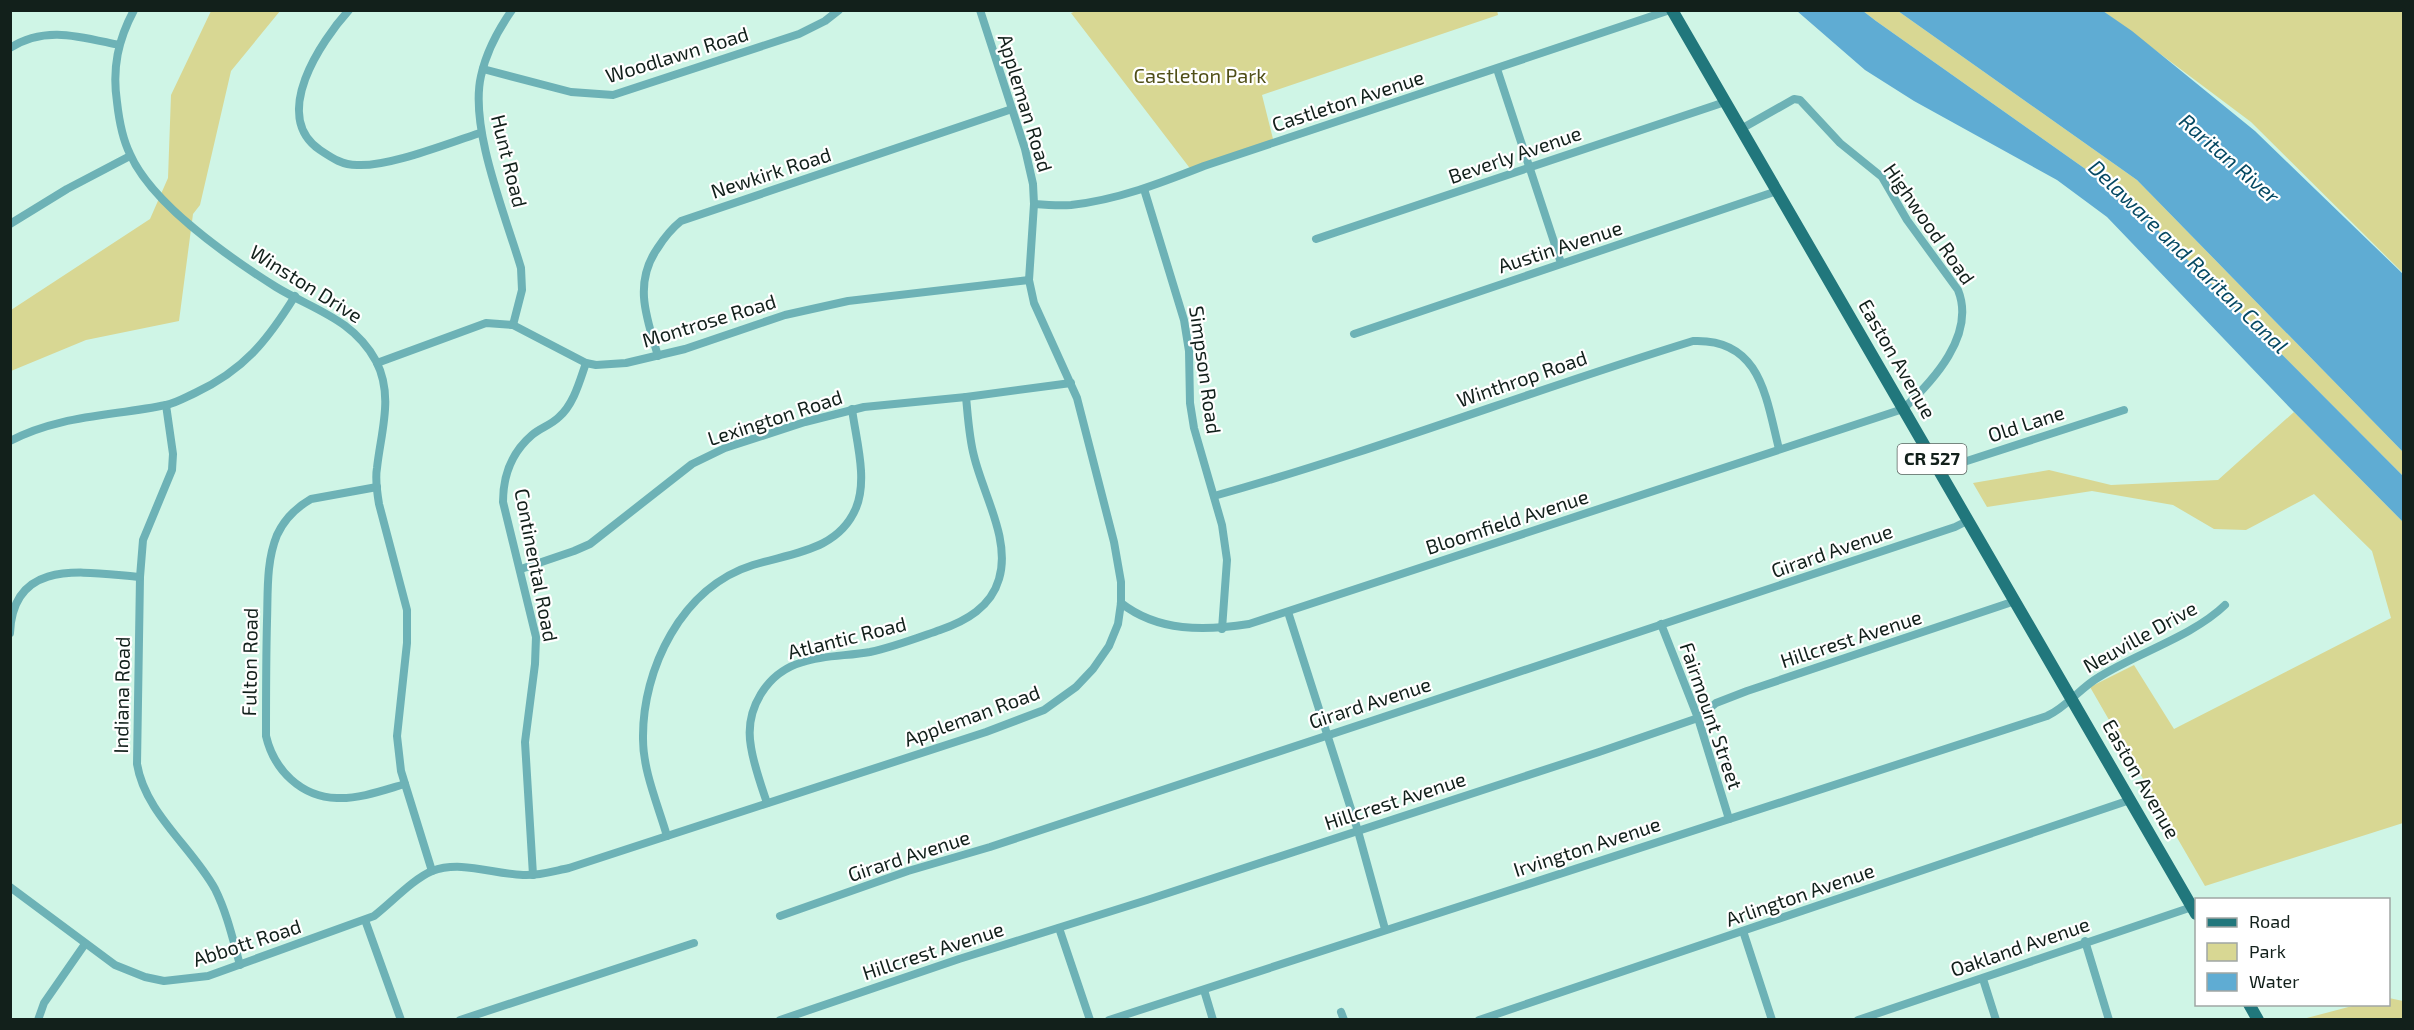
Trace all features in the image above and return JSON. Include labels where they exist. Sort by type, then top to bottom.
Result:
[{"type":"main road","name":"Easton Avenue","points":[[1671,10],[2194,910]]},
{"type":"main road","points":[[2250,1006],[2258,1020]]},
{"type":"street","name":"Winston Drive","points":[[134,10],[119,45],[115,88],[120,126],[130,156],[153,189],[181,216],[247,267],[345,324],[362,339],[376,363],[387,398],[385,426],[376,470],[379,504],[407,610],[407,643],[397,735],[401,771],[432,872]]},
{"type":"street","points":[[349,10],[330,34],[306,75],[299,96],[299,117],[304,131],[314,146],[335,160],[346,164],[374,165],[480,133]]},
{"type":"street","name":"Hunt Road","points":[[512,10],[495,37],[483,69],[478,102],[480,133],[521,268],[522,290],[513,325]]},
{"type":"street","name":"Woodlawn Road","points":[[483,69],[571,92],[613,95],[799,34],[825,21],[838,10]]},
{"type":"street","name":"Appleman Road","points":[[432,872],[456,867],[533,875],[568,868],[986,732],[1044,710],[1076,687],[1094,669],[1109,646],[1118,624],[1121,603],[1121,582],[1114,542],[1077,398],[1034,303],[1029,280],[1034,204],[1033,184],[1025,149],[980,10]]},
{"type":"street","name":"Castleton Avenue","points":[[1034,204],[1069,205],[1103,200],[1144,189],[1204,166],[1671,10]]},
{"type":"street","points":[[10,48],[22,40],[52,34],[69,34],[119,45]]},
{"type":"street","points":[[1497,69],[1561,263]]},
{"type":"street","name":"Highwood Road","points":[[1741,129],[1794,99],[1800,100],[1840,143],[1882,177],[1907,220],[1958,290],[1962,299],[1963,319],[1956,340],[1946,360],[1924,390],[1903,409]]},
{"type":"street","name":"Beverly Avenue","points":[[1316,239],[1725,102]]},
{"type":"street","name":"Newkirk Road","points":[[658,356],[644,309],[644,275],[665,237],[681,222],[1012,109]]},
{"type":"street","points":[[10,224],[67,189],[130,156]]},
{"type":"street","name":"Simpson Road","points":[[1144,189],[1184,320],[1189,351],[1190,403],[1194,428],[1222,525],[1227,560],[1222,628]]},
{"type":"street","name":"Austin Avenue","points":[[1354,334],[1777,191]]},
{"type":"street","name":"Montrose Road","points":[[376,363],[486,323],[513,325],[586,363],[596,365],[626,363],[685,349],[785,315],[848,301],[1029,280]]},
{"type":"street","points":[[10,441],[50,424],[166,405],[218,382],[237,370],[273,332],[295,296]]},
{"type":"street","name":"Winthrop Road","points":[[1214,496],[1288,476],[1595,371],[1693,341],[1730,347],[1750,362],[1763,387],[1779,449]]},
{"type":"street","name":"Continental Road","points":[[533,875],[525,742],[536,637],[503,502],[505,473],[525,442],[560,417],[572,398],[586,363]]},
{"type":"street","name":"Lexington Road","points":[[521,569],[590,544],[692,464],[725,448],[793,425],[852,409],[966,398],[1071,383]]},
{"type":"street","name":"Atlantic Road","points":[[767,803],[750,744],[750,721],[763,691],[777,674],[790,666],[806,661],[870,652],[960,623],[976,613],[998,581],[1002,564],[1002,546],[969,438],[966,398]]},
{"type":"street","name":"Indiana Road","points":[[166,405],[173,454],[172,470],[144,540],[140,577],[137,764],[143,788],[215,889],[226,916],[240,965]]},
{"type":"street","points":[[667,836],[645,758],[643,740],[644,708],[659,657],[684,615],[702,595],[735,573],[751,566],[822,546],[833,539],[847,524],[857,504],[861,480],[852,409]]},
{"type":"street","name":"Bloomfield Avenue","points":[[1121,603],[1136,614],[1155,622],[1201,630],[1249,624],[1903,409]]},
{"type":"street","name":"Old Lane","points":[[1939,470],[2124,410]]},
{"type":"street","name":"Fulton Road","points":[[377,487],[311,499],[302,504],[288,518],[278,533],[270,559],[268,587],[266,736],[269,748],[281,770],[295,784],[319,795],[338,798],[357,796],[405,784]]},
{"type":"street","name":"Girard Avenue","points":[[780,916],[908,871],[990,848],[1661,624],[1791,583],[1955,527],[1969,520]]},
{"type":"street","points":[[10,633],[11,613],[32,583],[38,579],[56,573],[140,577]]},
{"type":"street","name":"Hillcrest Avenue","points":[[780,1020],[1698,718],[1716,703],[1747,691],[2015,601]]},
{"type":"street","name":"Neuville Drive","points":[[2072,699],[2098,677],[2203,622],[2225,605]]},
{"type":"street","points":[[1288,612],[1358,831],[1385,929]]},
{"type":"street","name":"Fairmount Street","points":[[1661,624],[1698,718],[1729,819]]},
{"type":"street","name":"Irvington Avenue","points":[[1109,1020],[2047,716],[2059,711],[2072,699]]},
{"type":"street","name":"Arlington Avenue","points":[[1479,1020],[2130,800]]},
{"type":"street","name":"Abbott Road","points":[[10,887],[115,965],[145,977],[164,981],[200,978],[365,920],[396,899],[415,880],[432,872]]},
{"type":"street","name":"Oakland Avenue","points":[[1858,1020],[1884,1015],[2085,941],[2194,910]]},
{"type":"street","points":[[365,920],[401,1020]]},
{"type":"street","points":[[1059,928],[1090,1020]]},
{"type":"street","points":[[1743,932],[1772,1020]]},
{"type":"street","points":[[2085,941],[2109,1020]]},
{"type":"street","points":[[460,1020],[694,943]]},
{"type":"street","points":[[38,1020],[44,1003],[85,944]]},
{"type":"street","points":[[1983,979],[1996,1020]]},
{"type":"street","points":[[1204,990],[1213,1020]]},
{"type":"green space","name":"Castleton Park","points":[[1079,10],[1497,10],[1498,15],[1262,95],[1274,143],[1192,171],[1071,13]]},
{"type":"green space","points":[[211,11],[280,11],[231,71],[200,205],[193,214],[179,321],[86,340],[11,371],[11,310],[150,219],[168,178],[171,95]]},
{"type":"green space","points":[[1863,11],[1898,11],[2137,180],[2403,452],[2403,476],[2125,197]]},
{"type":"green space","points":[[2103,11],[2403,11],[2403,273],[2251,122]]},
{"type":"green space","points":[[2294,412],[2403,522],[2403,823],[2205,886],[2090,687],[2134,665],[2174,729],[2391,618],[2372,551],[2314,494],[2246,530],[2214,529],[2173,505],[2092,491],[1987,507],[1973,483],[2049,470],[2111,485],[2218,480]]},
{"type":"green space","points":[[2390,998],[2403,1001],[2403,1019],[2303,1019],[2352,1006],[2390,1006]]},
{"type":"water","points":[[1797,11],[1863,11],[2125,197],[2403,476],[2403,522],[2107,217],[2057,180],[1914,101],[1865,70]]},
{"type":"water","name":"Raritan River","points":[[1898,11],[2103,11],[2132,31],[2255,131],[2403,274],[2403,452],[2137,180]]},
{"type":"water label","name":"Delaware and Raritan Canal","points":[[2188,257]]}]
